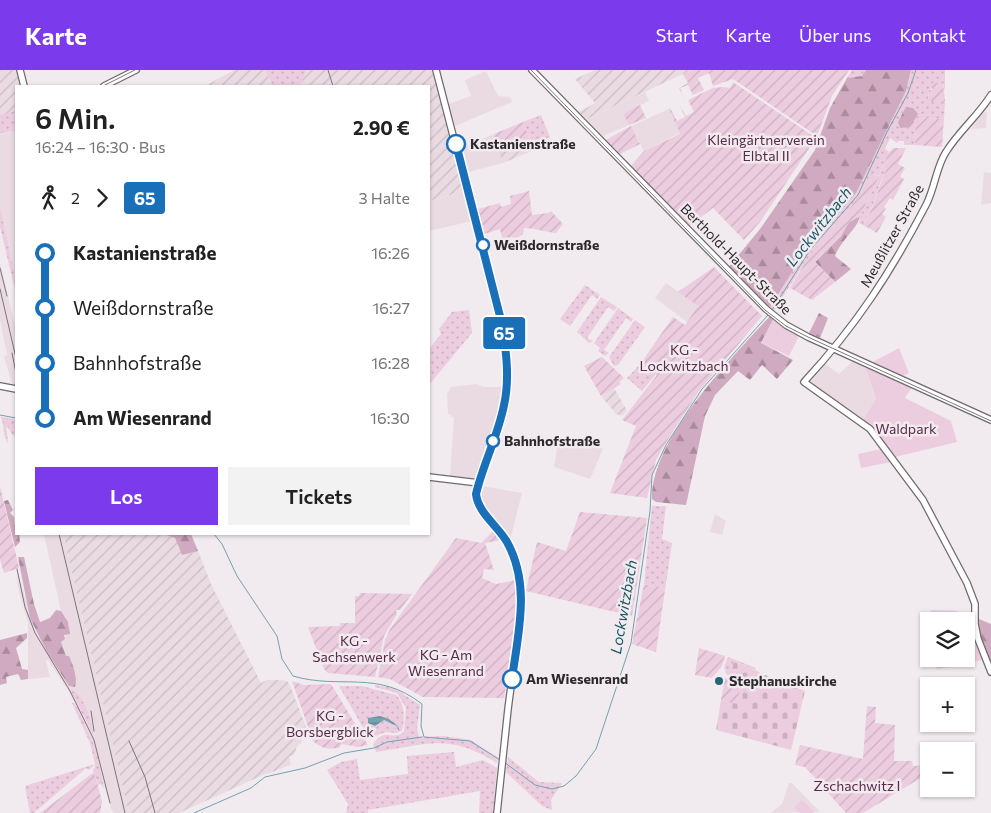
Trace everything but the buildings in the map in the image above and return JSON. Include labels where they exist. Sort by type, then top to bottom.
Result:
[{"type":"street","points":[[20,70],[24,85]]},
{"type":"street","points":[[106,85],[136,70]]},
{"type":"street","points":[[436,70],[485,254],[504,340],[507,385],[504,406],[476,494],[479,505],[508,544],[516,564],[522,591],[521,614],[502,757],[497,813]]},
{"type":"street","name":"Berthold-Haupt-Straße","points":[[532,70],[772,315],[793,329],[991,420]]},
{"type":"street","name":"Meußlitzer Straße","points":[[991,95],[983,109],[947,151],[930,198],[881,285],[834,348],[804,382],[870,430],[923,500],[967,583],[975,604],[976,633],[991,672]]},
{"type":"street","points":[[0,386],[15,390]]},
{"type":"street","points":[[430,477],[479,483]]},
{"type":"shaded area","points":[[0,70],[17,70],[21,85],[15,85],[15,131],[0,134]]},
{"type":"shaded area","points":[[234,70],[265,70],[272,85],[207,85]]},
{"type":"shaded area","points":[[307,70],[432,70],[464,191],[430,201],[430,85],[300,85]]},
{"type":"shaded area","points":[[595,70],[691,70],[587,119],[579,112],[595,103],[575,79]]},
{"type":"shaded area","points":[[486,71],[498,96],[510,97],[512,102],[455,126],[449,104],[471,96],[465,80]]},
{"type":"shaded area","points":[[645,92],[649,101],[623,114],[629,125],[603,136],[587,119]]},
{"type":"shaded area","points":[[669,109],[680,133],[644,151],[631,126]]},
{"type":"shaded area","points":[[987,112],[986,128],[971,129],[983,113]]},
{"type":"shaded area","points":[[15,131],[15,287],[0,220],[0,134]]},
{"type":"shaded area","points":[[494,134],[503,163],[468,172],[461,148]]},
{"type":"shaded area","points":[[531,142],[534,150],[503,163],[500,155]]},
{"type":"shaded area","points":[[984,172],[991,173],[991,203],[981,205]]},
{"type":"shaded area","points":[[464,191],[472,221],[430,231],[430,201]]},
{"type":"shaded area","points":[[0,263],[15,325],[15,385],[12,384],[4,356],[7,355],[0,320]]},
{"type":"shaded area","points":[[666,283],[698,306],[687,322],[655,298]]},
{"type":"shaded area","points":[[853,361],[865,367],[876,400],[863,420],[810,383],[825,364],[839,374]]},
{"type":"shaded area","points":[[476,384],[485,387],[501,387],[501,405],[477,479],[450,476],[454,418],[448,413],[447,394],[451,387]]},
{"type":"shaded area","points":[[614,388],[627,411],[622,416],[616,414],[601,396]]},
{"type":"shaded area","points":[[586,440],[603,449],[590,479],[554,467],[558,442],[574,444]]},
{"type":"shaded area","points":[[482,486],[522,493],[510,541],[480,500]]},
{"type":"shaded area","points":[[715,514],[726,521],[722,535],[710,532]]},
{"type":"shaded area","points":[[44,535],[63,535],[129,813],[114,813],[111,809],[87,728],[69,692],[48,660],[46,661],[50,677],[28,679],[28,623],[18,587],[17,569],[34,628],[69,686],[75,687],[61,642],[65,639],[68,622],[61,611]]},
{"type":"shaded area","points":[[63,535],[167,535],[175,538],[182,555],[198,551],[211,584],[261,683],[267,680],[287,681],[309,735],[301,737],[302,742],[297,746],[294,755],[289,757],[291,765],[261,776],[179,813],[129,813]]},
{"type":"shaded area","points":[[789,783],[792,783],[820,812],[771,813],[782,804]]},
{"type":"green space","points":[[265,70],[307,70],[300,85],[272,85]]},
{"type":"green space","name":"Kleingärtnerverein Elbtal II","points":[[691,70],[849,70],[832,96],[817,136],[733,79],[713,86],[709,73],[698,78],[704,90],[693,95],[688,85],[680,88],[684,100],[679,88],[688,83],[683,74]]},
{"type":"green space","points":[[852,70],[866,70],[862,76],[847,78]]},
{"type":"green space","points":[[866,70],[911,70],[906,91],[856,193],[799,261],[769,309],[728,268],[760,229],[815,150],[830,108],[847,78],[862,76]]},
{"type":"green space","points":[[911,70],[945,70],[945,91],[943,83],[929,90],[928,101],[945,101],[944,119],[917,118],[915,145],[904,145],[904,141],[898,141],[897,143],[890,138],[885,149],[889,152],[878,176],[872,173],[849,210],[804,264],[773,312],[769,309],[799,261],[856,193],[906,91]]},
{"type":"green space","points":[[733,82],[816,138],[760,222],[744,240],[713,208],[689,226],[631,166],[644,151],[680,134],[670,108],[677,121],[685,117],[679,104],[686,116],[694,112],[688,100],[713,88],[730,88]]},
{"type":"green space","points":[[932,83],[943,83],[945,101],[928,101],[929,90],[932,90]]},
{"type":"green space","points":[[640,105],[646,118],[629,125],[623,114]]},
{"type":"green space","points":[[906,107],[913,108],[918,114],[910,127],[900,128],[898,122]]},
{"type":"green space","points":[[15,111],[15,130],[0,133],[0,115]]},
{"type":"green space","points":[[541,115],[550,137],[532,144],[523,122]]},
{"type":"green space","points":[[916,118],[944,119],[942,147],[915,145]]},
{"type":"green space","points":[[523,122],[531,142],[500,155],[494,134]]},
{"type":"green space","points":[[631,126],[640,144],[620,154],[606,140]]},
{"type":"green space","points":[[893,148],[906,148],[898,164],[905,168],[900,177],[904,179],[893,200],[890,198],[884,207],[886,209],[882,214],[886,217],[877,233],[863,225],[871,211],[887,167],[884,166],[860,216],[849,222],[841,236],[815,262],[835,282],[812,300],[790,288],[809,256],[849,210],[872,173],[878,176],[889,152]]},
{"type":"green space","points":[[884,166],[887,167],[863,225],[859,223],[860,216]]},
{"type":"green space","points":[[529,191],[532,215],[551,211],[563,224],[556,233],[524,228],[523,234],[517,238],[510,237],[509,241],[503,241],[500,229],[484,234],[478,209],[500,203],[501,207],[511,204],[510,196]]},
{"type":"green space","points":[[0,208],[15,276],[15,290],[0,227]]},
{"type":"green space","points":[[860,216],[859,221],[835,256],[851,269],[835,282],[815,262],[841,236],[849,222]]},
{"type":"green space","name":"KG - Lockwitzbach","points":[[714,267],[762,316],[699,391],[662,449],[656,460],[647,498],[610,493],[636,426],[622,420],[657,375],[641,363],[673,317],[685,325],[698,306],[678,292]]},
{"type":"green space","points":[[585,285],[600,295],[597,299],[592,295],[570,326],[560,319]]},
{"type":"green space","points":[[601,297],[617,307],[614,311],[608,307],[587,338],[593,341],[589,343],[577,332]]},
{"type":"green space","points":[[618,308],[633,319],[631,322],[626,318],[604,350],[609,353],[605,356],[598,351],[600,348],[594,343]]},
{"type":"green space","points":[[469,310],[472,333],[430,384],[430,348],[441,334],[439,329],[452,312]]},
{"type":"green space","points":[[819,313],[828,318],[820,338],[809,333]]},
{"type":"green space","points":[[770,316],[773,320],[761,343],[793,360],[777,379],[762,365],[750,380],[738,371],[715,395],[705,416],[686,505],[656,502],[652,499],[655,476],[665,451],[679,426],[715,377]]},
{"type":"green space","points":[[635,320],[645,327],[618,365],[614,366],[609,357]]},
{"type":"green space","points":[[773,320],[799,336],[789,356],[761,343]]},
{"type":"green space","points":[[899,348],[909,373],[903,376],[873,362]]},
{"type":"green space","points":[[602,357],[624,378],[619,382],[621,384],[601,396],[584,366]]},
{"type":"green space","points":[[641,363],[656,374],[642,391],[627,378]]},
{"type":"green space","name":"Waldpark","points":[[865,367],[912,387],[905,398],[951,421],[957,442],[895,457],[863,420],[876,399]]},
{"type":"green space","points":[[1,417],[15,419],[15,436],[6,425],[8,443],[5,437]]},
{"type":"green space","points":[[881,449],[891,462],[861,468],[858,454]]},
{"type":"green space","points":[[0,486],[19,568],[4,573],[0,560]]},
{"type":"green space","points":[[8,500],[13,510],[10,513],[14,517],[15,535],[19,535],[20,542],[15,547],[4,501]]},
{"type":"green space","points":[[652,506],[666,506],[662,539],[672,543],[665,590],[644,584]]},
{"type":"green space","points":[[580,512],[647,518],[632,616],[526,591],[537,542],[566,551]]},
{"type":"green space","name":"KG - Am Wiesenrand","points":[[494,530],[501,540],[485,543],[494,570],[484,569],[482,578],[496,584],[516,580],[518,606],[504,698],[423,697],[390,679],[378,677],[385,640],[390,629],[456,538],[481,543]]},
{"type":"green space","points":[[167,535],[191,535],[198,551],[182,555],[175,538]]},
{"type":"green space","points":[[18,557],[24,557],[34,604],[40,622],[50,618],[56,610],[61,611],[68,622],[70,634],[64,635],[65,639],[61,642],[66,656],[69,656],[73,667],[76,680],[75,687],[69,686],[47,652],[30,618]]},
{"type":"green space","points":[[644,584],[665,590],[656,652],[632,644]]},
{"type":"green space","name":"KG - Sachsenwerk","points":[[360,593],[412,594],[400,610],[396,610],[397,614],[384,636],[375,677],[328,673],[324,669],[308,627],[340,626],[340,623],[355,623],[355,596],[359,596]]},
{"type":"green space","points":[[932,610],[959,612],[930,612]]},
{"type":"green space","points":[[979,619],[991,624],[991,665],[978,629]]},
{"type":"green space","points":[[27,633],[27,638],[16,648],[22,669],[28,670],[28,679],[21,680],[18,674],[6,677],[7,683],[0,685],[0,640]]},
{"type":"green space","points":[[975,642],[982,660],[975,661]]},
{"type":"green space","points":[[699,648],[725,656],[722,666],[712,678],[695,675]]},
{"type":"green space","points":[[728,657],[756,668],[755,670],[734,661],[730,677],[727,675],[724,667]]},
{"type":"green space","points":[[734,661],[759,672],[762,676],[765,675],[805,691],[791,750],[716,730],[721,700],[737,703],[741,683],[729,679]]},
{"type":"green space","points":[[725,678],[741,683],[737,704],[721,700]]},
{"type":"green space","name":"KG - Borsbergblick","points":[[292,681],[303,685],[331,684],[368,745],[358,747],[342,744],[339,748],[328,748],[319,746],[313,741]]},
{"type":"green space","points":[[375,685],[394,688],[420,705],[417,728],[419,737],[444,736],[471,740],[497,757],[497,763],[480,754],[451,744],[424,744],[376,752],[373,745],[380,737],[404,732],[406,708],[397,693],[375,687]]},
{"type":"green space","points":[[339,686],[362,686],[396,695],[401,702],[404,712],[402,731],[396,733],[386,732],[369,738]]},
{"type":"green space","points":[[74,690],[87,710],[93,734],[71,691]]},
{"type":"green space","points":[[72,703],[78,709],[97,752],[104,789],[101,784],[98,785],[93,769],[95,764],[90,743]]},
{"type":"green space","name":"Zschachwitz I","points":[[867,706],[876,707],[875,723],[895,725],[894,761],[912,761],[913,766],[920,766],[920,778],[863,813],[846,813],[805,767],[795,765],[800,745],[863,759]]},
{"type":"green space","points":[[454,752],[456,767],[483,760],[497,768],[493,813],[479,813],[480,791],[368,810],[368,813],[346,813],[348,804],[327,770],[341,762],[357,759],[360,780],[408,774],[407,756]]},
{"type":"green space","points":[[508,757],[539,782],[562,783],[551,800],[552,810],[542,806],[506,772]]},
{"type":"green space","points":[[95,764],[89,770],[86,768],[34,813],[30,813],[25,786]]},
{"type":"green space","points":[[94,772],[102,801],[100,813],[40,813]]},
{"type":"green space","points":[[802,800],[814,811],[812,813],[800,813],[794,807]]},
{"type":"water","points":[[380,716],[389,719],[399,727],[384,720],[375,726],[368,723],[368,718]]},
{"type":"waterway","name":"Lockwitzbach","points":[[772,310],[810,250],[858,195],[887,132],[908,93],[916,70]]},
{"type":"waterway","name":"Lockwitzbach","points":[[504,762],[535,785],[552,789],[564,786],[576,776],[596,749],[631,643],[650,511],[652,475],[666,445],[702,389],[768,315]]},
{"type":"waterway","name":"Lockwitzbach","points":[[0,415],[15,418]]},
{"type":"waterway","name":"Lockwitzbach","points":[[215,535],[222,544],[237,576],[277,636],[282,659],[293,676],[310,680],[374,683],[406,693],[422,704],[421,726],[424,737],[470,741],[500,760]]},
{"type":"waterway","points":[[194,813],[251,788],[265,777],[305,768],[344,753],[374,748],[387,742],[422,737]]},
{"type":"tram line","points":[[105,85],[135,70]]},
{"type":"tram line","points":[[531,70],[765,310],[786,326],[808,337],[991,421]]},
{"type":"railway","points":[[328,70],[333,85]]},
{"type":"railway","points":[[0,268],[7,296]]},
{"type":"railway","points":[[0,289],[15,354]]},
{"type":"railway","points":[[12,353],[15,368]]},
{"type":"railway","points":[[59,535],[125,813]]},
{"type":"railway","points":[[17,569],[25,607],[35,633],[70,691],[94,740],[110,803]]},
{"type":"railway","points":[[91,711],[94,731]]},
{"type":"railway","points":[[129,741],[145,777],[155,813]]},
{"type":"bus line","name":"65","points":[[456,144],[502,324],[504,340],[507,373],[506,396],[494,441],[476,494],[479,505],[505,539],[513,554],[521,586],[521,614],[512,679]]},
{"type":"place","name":"Kastanienstraße","points":[[456,144]]},
{"type":"place","name":"Weißdornstraße","points":[[483,245]]},
{"type":"place","name":"Bahnhofstraße","points":[[493,441]]},
{"type":"place","name":"Am Wiesenrand","points":[[512,679]]},
{"type":"place","name":"Stephanuskirche","points":[[719,681]]}]
